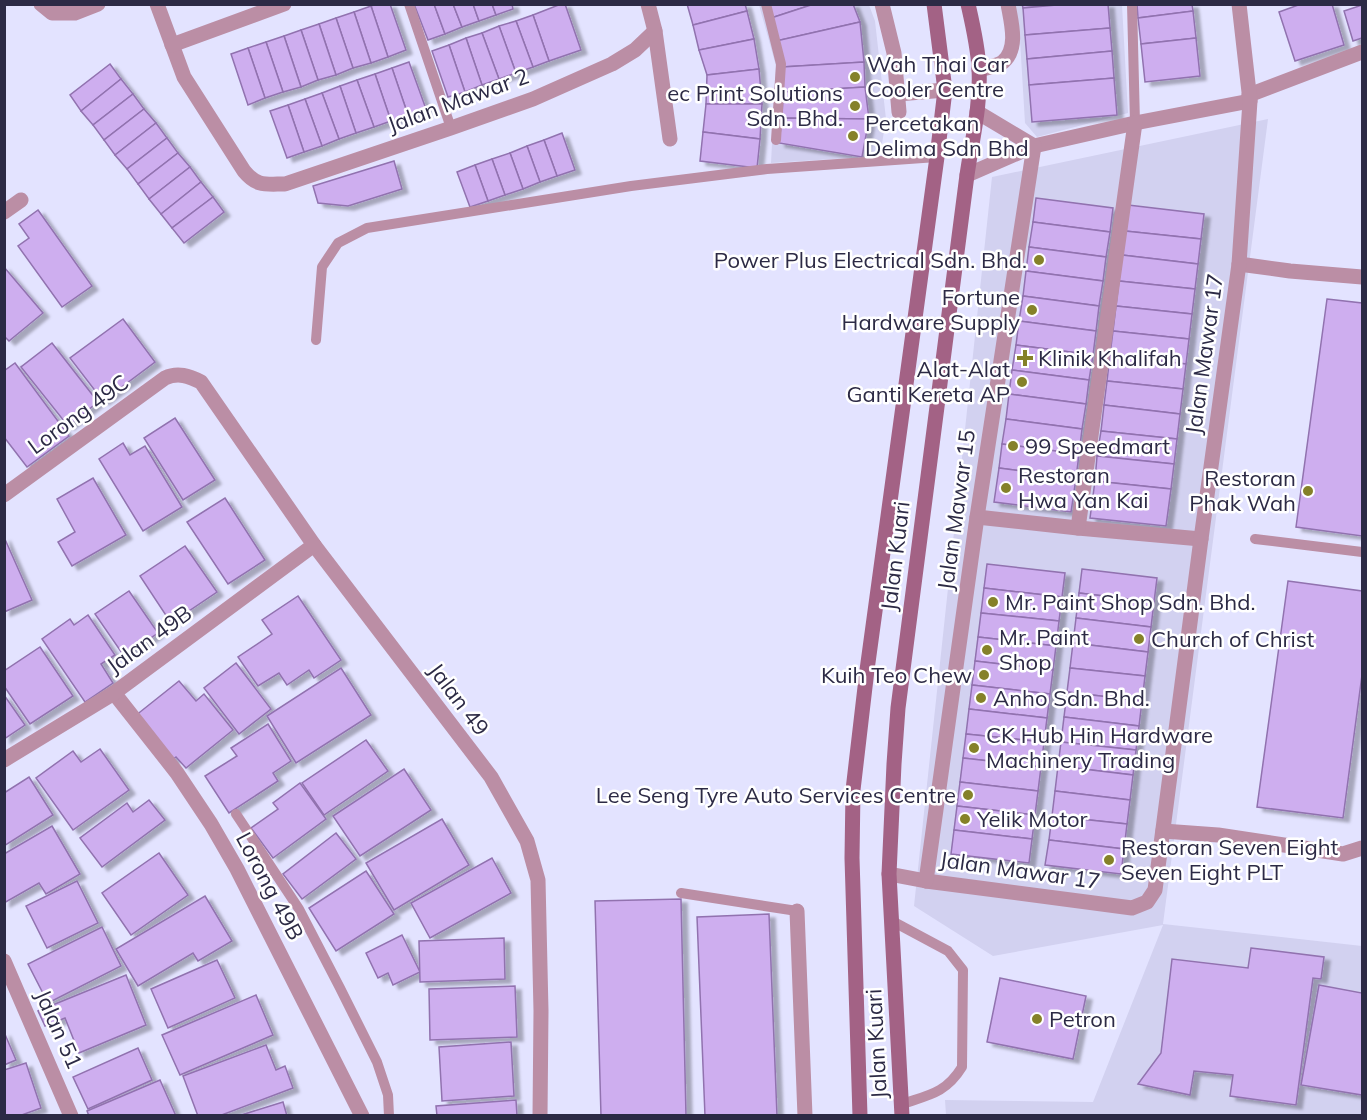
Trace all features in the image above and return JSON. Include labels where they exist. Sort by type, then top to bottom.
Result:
[{"type":"street","points":[[41,4],[52,13],[63,13],[75,12],[98,4]]},
{"type":"street","points":[[157,4],[172,45],[284,4]]},
{"type":"street","points":[[648,4],[655,31],[670,139]]},
{"type":"street","points":[[882,4],[894,53],[900,112]]},
{"type":"street","name":"Jalan Kuari","points":[[860,1116],[852,858],[853,790],[945,90],[934,4]]},
{"type":"street","name":"Jalan Kuari","points":[[902,1110],[889,874],[894,764],[898,708],[977,112],[979,70],[976,37],[968,4]]},
{"type":"street","points":[[979,70],[1002,62],[1011,50],[1013,33],[1008,4]]},
{"type":"street","points":[[1239,4],[1250,98]]},
{"type":"street","name":"Jalan Mawar 2","points":[[172,45],[184,77],[251,180],[264,184],[285,184],[533,99],[612,64],[635,50],[655,31]]},
{"type":"street","points":[[967,175],[1034,146],[1250,98],[1362,52]]},
{"type":"street","points":[[898,94],[945,90]]},
{"type":"street","name":"Jalan Mawar 17","points":[[889,874],[1132,908],[1147,902],[1155,890],[1239,264],[1250,98]]},
{"type":"street","points":[[977,112],[1034,146]]},
{"type":"street","points":[[1078,528],[1135,123]]},
{"type":"street","name":"Jalan Mawar 15","points":[[926,880],[977,517],[1034,146]]},
{"type":"street","points":[[4,212],[21,200]]},
{"type":"street","points":[[1239,264],[1362,277]]},
{"type":"street","name":"Lorong 49C","points":[[4,495],[161,381],[170,376],[180,375]]},
{"type":"street","name":"Jalan 49","points":[[180,375],[201,381],[314,545],[491,777],[527,842],[538,880],[541,1011],[540,1116]]},
{"type":"street","points":[[977,517],[1201,539]]},
{"type":"street","name":"Jalan 49B","points":[[4,760],[114,693],[314,545]]},
{"type":"street","name":"Lorong 49B","points":[[114,693],[177,773],[211,824],[237,869],[362,1116]]},
{"type":"street","points":[[1163,831],[1218,835],[1343,854],[1362,848]]},
{"type":"street","points":[[797,911],[805,1116]]},
{"type":"street","name":"Jalan 51","points":[[4,961],[72,1116]]},
{"type":"lane","points":[[409,4],[451,128]]},
{"type":"lane","points":[[766,4],[781,64],[776,140]]},
{"type":"lane","points":[[1132,4],[1135,123]]},
{"type":"lane","points":[[316,340],[322,267],[338,243],[367,228],[631,186],[767,169],[937,157]]},
{"type":"lane","points":[[1255,539],[1362,552]]},
{"type":"lane","name":"Lorong 49B","points":[[236,814],[299,909],[340,988],[377,1062],[387,1095],[389,1116]]},
{"type":"lane","points":[[681,893],[797,911]]},
{"type":"lane","points":[[892,921],[948,951],[963,970],[962,1067],[955,1078],[939,1091],[902,1110]]},
{"type":"shaded area","points":[[759,5],[869,5],[875,21],[886,119],[880,156],[771,163],[776,66]]},
{"type":"shaded area","points":[[1015,5],[1122,5],[1128,113],[1037,137],[1025,123],[1020,40]]},
{"type":"shaded area","points":[[1268,119],[1163,924],[1362,946],[1362,1115],[946,1115],[945,1100],[1093,1102],[1163,925],[993,956],[914,906],[992,177]]},
{"type":"building","points":[[390,4],[406,50],[388,57],[371,6]]},
{"type":"building","points":[[414,4],[434,4],[445,34],[428,40]]},
{"type":"building","points":[[434,4],[453,4],[462,27],[445,34]]},
{"type":"building","points":[[453,4],[473,4],[479,21],[462,27]]},
{"type":"building","points":[[473,4],[492,4],[496,15],[479,21]]},
{"type":"building","points":[[492,4],[512,4],[513,9],[496,15]]},
{"type":"building","points":[[565,4],[581,50],[549,61],[533,15]]},
{"type":"building","points":[[687,4],[745,4],[747,11],[693,25]]},
{"type":"building","points":[[763,4],[814,4],[768,19]]},
{"type":"building","points":[[814,4],[853,4],[860,22],[776,41],[768,19]]},
{"type":"building","points":[[1022,4],[1068,4],[1023,8]]},
{"type":"building","points":[[1068,4],[1108,4],[1110,28],[1025,35],[1023,8]]},
{"type":"building","points":[[1137,4],[1192,4],[1193,11],[1138,18]]},
{"type":"building","points":[[1301,4],[1332,4],[1344,45],[1295,61],[1279,12]]},
{"type":"building","points":[[1362,5],[1362,38],[1353,41],[1344,11]]},
{"type":"building","points":[[371,6],[388,57],[371,63],[354,12]]},
{"type":"building","points":[[747,11],[754,39],[699,50],[693,25]]},
{"type":"building","points":[[1193,11],[1196,38],[1141,44],[1138,18]]},
{"type":"building","points":[[354,12],[371,63],[353,68],[336,18]]},
{"type":"building","points":[[533,15],[549,61],[533,67],[516,21]]},
{"type":"building","points":[[336,18],[353,68],[336,75],[319,24]]},
{"type":"building","points":[[516,21],[533,67],[516,73],[499,26]]},
{"type":"building","points":[[860,22],[864,62],[782,67],[776,41]]},
{"type":"building","points":[[319,24],[336,75],[318,80],[301,30]]},
{"type":"building","points":[[499,26],[516,73],[499,79],[482,33]]},
{"type":"building","points":[[1110,28],[1112,51],[1027,59],[1025,35]]},
{"type":"building","points":[[301,30],[318,80],[301,87],[284,36]]},
{"type":"building","points":[[482,33],[499,79],[482,85],[466,38]]},
{"type":"building","points":[[284,36],[301,87],[283,92],[266,42]]},
{"type":"building","points":[[466,38],[482,85],[465,92],[449,45]]},
{"type":"building","points":[[1196,38],[1200,76],[1145,82],[1141,44]]},
{"type":"building","points":[[754,39],[759,69],[707,75],[699,50]]},
{"type":"building","points":[[266,42],[283,92],[265,98],[248,48]]},
{"type":"building","points":[[449,45],[465,92],[448,97],[432,51]]},
{"type":"building","points":[[248,48],[265,98],[248,105],[231,54]]},
{"type":"building","points":[[1112,51],[1114,78],[1029,85],[1027,59]]},
{"type":"building","points":[[409,62],[426,109],[408,115],[392,68]]},
{"type":"building","points":[[864,62],[865,87],[783,92],[782,67]]},
{"type":"building","points":[[110,64],[121,79],[81,111],[70,95]]},
{"type":"building","points":[[392,68],[408,115],[391,121],[375,74]]},
{"type":"building","points":[[759,69],[762,104],[706,104],[707,75]]},
{"type":"building","points":[[375,74],[391,121],[374,127],[357,80]]},
{"type":"building","points":[[1114,78],[1117,115],[1032,122],[1029,85]]},
{"type":"building","points":[[121,79],[133,94],[93,125],[81,111]]},
{"type":"building","points":[[357,80],[374,127],[356,133],[340,86]]},
{"type":"building","points":[[340,86],[356,133],[339,139],[322,93]]},
{"type":"building","points":[[865,87],[869,119],[782,118],[783,92]]},
{"type":"building","points":[[322,93],[339,139],[322,146],[305,99]]},
{"type":"building","points":[[133,94],[144,109],[104,140],[93,125]]},
{"type":"building","points":[[305,99],[322,146],[304,152],[288,105]]},
{"type":"building","points":[[706,104],[762,104],[760,139],[703,132]]},
{"type":"building","points":[[288,105],[304,152],[287,158],[270,111]]},
{"type":"building","points":[[144,109],[156,123],[115,155],[104,140]]},
{"type":"building","points":[[782,118],[869,119],[862,157],[779,143]]},
{"type":"building","points":[[156,123],[167,138],[127,169],[115,155]]},
{"type":"building","points":[[703,132],[760,139],[757,168],[700,161]]},
{"type":"building","points":[[562,133],[575,170],[557,176],[544,140]]},
{"type":"building","points":[[167,138],[178,153],[138,184],[127,169]]},
{"type":"building","points":[[544,140],[557,176],[540,182],[527,146]]},
{"type":"building","points":[[527,146],[540,182],[523,189],[510,153]]},
{"type":"building","points":[[178,153],[190,167],[149,199],[138,184]]},
{"type":"building","points":[[510,153],[523,189],[505,195],[492,159]]},
{"type":"building","points":[[492,159],[505,195],[488,201],[475,165]]},
{"type":"building","points":[[394,161],[402,189],[348,206],[318,203],[313,186]]},
{"type":"building","points":[[475,165],[488,201],[470,207],[457,172]]},
{"type":"building","points":[[190,167],[201,182],[161,214],[149,199]]},
{"type":"building","points":[[201,182],[213,197],[172,228],[161,214]]},
{"type":"building","points":[[213,197],[224,212],[184,243],[172,228]]},
{"type":"building","points":[[1036,198],[1113,208],[1110,232],[1033,222]]},
{"type":"building","points":[[1128,205],[1204,214],[1201,239],[1125,231]]},
{"type":"building","points":[[38,210],[92,286],[62,307],[18,246],[29,238],[19,224]]},
{"type":"building","points":[[1033,222],[1110,232],[1106,257],[1029,247]]},
{"type":"building","points":[[1125,231],[1201,239],[1198,264],[1122,255]]},
{"type":"building","points":[[1029,247],[1106,257],[1103,281],[1026,271]]},
{"type":"building","points":[[1122,255],[1198,264],[1195,289],[1119,281]]},
{"type":"building","points":[[4,267],[43,313],[9,341],[4,336]]},
{"type":"building","points":[[1026,271],[1103,281],[1099,306],[1023,296]]},
{"type":"building","points":[[1119,281],[1195,289],[1192,314],[1116,306]]},
{"type":"building","points":[[1023,296],[1099,306],[1096,331],[1019,321]]},
{"type":"building","points":[[1327,299],[1362,303],[1362,536],[1296,527]]},
{"type":"building","points":[[1116,306],[1192,314],[1189,339],[1113,331]]},
{"type":"building","points":[[123,319],[155,362],[103,401],[70,358]]},
{"type":"building","points":[[1019,321],[1096,331],[1093,355],[1016,345]]},
{"type":"building","points":[[1113,331],[1189,339],[1186,364],[1110,355]]},
{"type":"building","points":[[52,343],[98,402],[68,426],[21,367]]},
{"type":"building","points":[[1016,345],[1093,355],[1089,380],[1012,370]]},
{"type":"building","points":[[1110,355],[1186,364],[1183,389],[1107,381]]},
{"type":"building","points":[[15,363],[69,436],[27,467],[4,437],[4,371]]},
{"type":"building","points":[[1012,370],[1089,380],[1086,404],[1009,394]]},
{"type":"building","points":[[1107,381],[1183,389],[1180,414],[1104,405]]},
{"type":"building","points":[[1009,394],[1086,404],[1082,429],[1006,419]]},
{"type":"building","points":[[1104,405],[1180,414],[1177,439],[1101,431]]},
{"type":"building","points":[[175,418],[215,480],[183,500],[144,438]]},
{"type":"building","points":[[1006,419],[1082,429],[1079,454],[1002,444]]},
{"type":"building","points":[[1101,431],[1177,439],[1174,464],[1097,456]]},
{"type":"building","points":[[123,443],[130,455],[145,446],[182,507],[143,531],[99,459]]},
{"type":"building","points":[[1002,444],[1079,454],[1076,478],[999,468]]},
{"type":"building","points":[[1097,456],[1174,464],[1171,489],[1095,481]]},
{"type":"building","points":[[999,468],[1076,478],[1071,512],[994,502]]},
{"type":"building","points":[[93,478],[126,535],[72,566],[58,542],[75,532],[57,499]]},
{"type":"building","points":[[1095,481],[1171,489],[1166,526],[1090,518]]},
{"type":"building","points":[[225,498],[265,560],[228,584],[187,522]]},
{"type":"building","points":[[4,537],[32,600],[4,612]]},
{"type":"building","points":[[185,546],[217,592],[171,623],[140,576]]},
{"type":"building","points":[[987,564],[1065,573],[1062,597],[984,588]]},
{"type":"building","points":[[1082,569],[1157,578],[1154,602],[1079,593]]},
{"type":"building","points":[[1288,581],[1362,591],[1362,675],[1343,818],[1257,807]]},
{"type":"building","points":[[984,588],[1062,597],[1059,621],[981,613]]},
{"type":"building","points":[[129,591],[158,633],[124,656],[95,614]]},
{"type":"building","points":[[1079,593],[1154,602],[1151,627],[1076,618]]},
{"type":"building","points":[[298,596],[341,660],[314,678],[309,670],[287,685],[279,673],[258,686],[238,657],[272,634],[262,620]]},
{"type":"building","points":[[981,613],[1059,621],[1056,646],[978,637]]},
{"type":"building","points":[[88,615],[115,655],[101,664],[113,683],[85,702],[42,639],[70,619],[74,625]]},
{"type":"building","points":[[1076,618],[1151,627],[1148,652],[1073,643]]},
{"type":"building","points":[[978,637],[1056,646],[1053,670],[975,661]]},
{"type":"building","points":[[1073,643],[1148,652],[1145,676],[1070,668]]},
{"type":"building","points":[[40,647],[73,696],[30,724],[4,686],[4,671]]},
{"type":"building","points":[[975,661],[1053,670],[1050,694],[972,685]]},
{"type":"building","points":[[236,663],[271,709],[239,734],[204,688]]},
{"type":"building","points":[[341,668],[371,715],[296,763],[267,716]]},
{"type":"building","points":[[1070,668],[1145,676],[1142,701],[1067,692]]},
{"type":"building","points":[[179,681],[196,701],[204,694],[233,730],[186,768],[176,757],[172,760],[135,716]]},
{"type":"building","points":[[972,685],[1050,694],[1047,718],[969,709]]},
{"type":"building","points":[[1067,692],[1142,701],[1139,726],[1064,717]]},
{"type":"building","points":[[4,695],[25,725],[4,739]]},
{"type":"building","points":[[969,709],[1047,718],[1044,742],[966,734]]},
{"type":"building","points":[[1064,717],[1139,726],[1136,750],[1061,742]]},
{"type":"building","points":[[268,724],[291,761],[273,773],[278,781],[229,813],[205,776],[237,756],[231,748]]},
{"type":"building","points":[[966,734],[1044,742],[1041,767],[963,758]]},
{"type":"building","points":[[366,740],[388,771],[324,815],[302,783]]},
{"type":"building","points":[[1061,742],[1136,750],[1133,775],[1058,766]]},
{"type":"building","points":[[100,749],[129,790],[73,830],[36,778],[73,751],[81,762]]},
{"type":"building","points":[[963,758],[1041,767],[1038,791],[960,782]]},
{"type":"building","points":[[1058,766],[1133,775],[1130,800],[1055,791]]},
{"type":"building","points":[[404,769],[431,810],[360,856],[333,816]]},
{"type":"building","points":[[29,777],[53,815],[4,846],[4,793]]},
{"type":"building","points":[[960,782],[1038,791],[1035,815],[957,806]]},
{"type":"building","points":[[300,783],[326,819],[273,858],[251,828],[278,809],[273,803]]},
{"type":"building","points":[[1055,791],[1130,800],[1127,824],[1052,816]]},
{"type":"building","points":[[149,800],[165,820],[102,867],[80,838],[127,803],[133,812]]},
{"type":"building","points":[[957,806],[1035,815],[1032,839],[954,830]]},
{"type":"building","points":[[1052,816],[1127,824],[1124,849],[1049,840]]},
{"type":"building","points":[[442,819],[469,865],[394,910],[366,863]]},
{"type":"building","points":[[52,826],[80,874],[46,894],[39,883],[4,903],[4,854]]},
{"type":"building","points":[[954,830],[1032,839],[1029,863],[951,854]]},
{"type":"building","points":[[336,833],[356,859],[302,899],[283,874]]},
{"type":"building","points":[[1049,840],[1124,849],[1121,874],[1045,865]]},
{"type":"building","points":[[159,853],[188,895],[131,935],[102,893]]},
{"type":"building","points":[[492,858],[511,893],[430,938],[411,903]]},
{"type":"building","points":[[366,871],[394,914],[336,951],[309,908]]},
{"type":"building","points":[[77,881],[98,923],[47,948],[26,906]]},
{"type":"building","points":[[205,896],[232,941],[198,961],[193,953],[138,986],[116,949]]},
{"type":"building","points":[[681,899],[686,1116],[601,1116],[595,901]]},
{"type":"building","points":[[769,914],[777,1116],[705,1116],[697,917]]},
{"type":"building","points":[[102,927],[121,966],[48,1003],[28,964]]},
{"type":"building","points":[[402,935],[420,972],[393,985],[388,973],[378,978],[366,953]]},
{"type":"building","points":[[504,938],[505,979],[420,982],[419,941]]},
{"type":"building","points":[[1251,948],[1324,957],[1321,979],[1313,978],[1296,1105],[1230,1096],[1233,1075],[1194,1071],[1190,1095],[1138,1084],[1161,1053],[1172,959],[1248,968]]},
{"type":"building","points":[[217,960],[235,998],[168,1028],[151,989]]},
{"type":"building","points":[[126,975],[146,1025],[79,1053],[65,1018],[45,1026],[38,1011]]},
{"type":"building","name":"Petron","points":[[1000,978],[1086,996],[1073,1059],[987,1042]]},
{"type":"building","points":[[1319,985],[1362,993],[1362,1095],[1301,1085]]},
{"type":"building","points":[[515,986],[517,1037],[430,1040],[429,989]]},
{"type":"building","points":[[256,995],[273,1035],[180,1075],[162,1035]]},
{"type":"building","points":[[4,1032],[16,1060],[4,1065]]},
{"type":"building","points":[[511,1042],[514,1096],[442,1101],[439,1047]]},
{"type":"building","points":[[266,1045],[276,1070],[285,1066],[293,1088],[219,1116],[198,1116],[183,1076]]},
{"type":"building","points":[[138,1048],[152,1080],[88,1109],[73,1077]]},
{"type":"building","points":[[26,1063],[41,1108],[19,1116],[4,1116],[4,1070]]},
{"type":"building","points":[[160,1080],[176,1116],[89,1116],[87,1111]]},
{"type":"building","points":[[516,1100],[517,1116],[437,1116],[436,1106]]},
{"type":"building","points":[[283,1102],[287,1116],[238,1116]]},
{"type":"place","name":"Wah Thai Car Cooler Centre","points":[[855,77]]},
{"type":"place","name":"ec Print Solutions Sdn. Bhd.","points":[[855,106]]},
{"type":"place","name":"Percetakan Delima Sdn Bhd","points":[[853,136]]},
{"type":"place","name":"Power Plus Electrical Sdn. Bhd.","points":[[1039,260]]},
{"type":"place","name":"Fortune Hardware Supply","points":[[1032,310]]},
{"type":"place","name":"Klinik Khalifah","points":[[1025,358]]},
{"type":"place","name":"Alat-Alat Ganti Kereta AP","points":[[1022,382]]},
{"type":"place","name":"99 Speedmart","points":[[1013,446]]},
{"type":"place","name":"Restoran Hwa Yan Kai","points":[[1006,488]]},
{"type":"place","name":"Restoran Phak Wah","points":[[1308,491]]},
{"type":"place","name":"Mr. Paint Shop Sdn. Bhd.","points":[[993,602]]},
{"type":"place","name":"Church of Christ","points":[[1139,639]]},
{"type":"place","name":"Mr. Paint Shop","points":[[987,650]]},
{"type":"place","name":"Kuih Teo Chew","points":[[984,675]]},
{"type":"place","name":"Anho Sdn. Bhd.","points":[[981,698]]},
{"type":"place","name":"CK Hub Hin Hardware Machinery Trading","points":[[974,748]]},
{"type":"place","name":"Lee Seng Tyre Auto Services Centre","points":[[968,795]]},
{"type":"place","name":"Yelik Motor","points":[[965,819]]},
{"type":"place","name":"Restoran Seven Eight Seven Eight PLT","points":[[1109,860]]},
{"type":"place","name":"Petron","points":[[1037,1019]]}]
